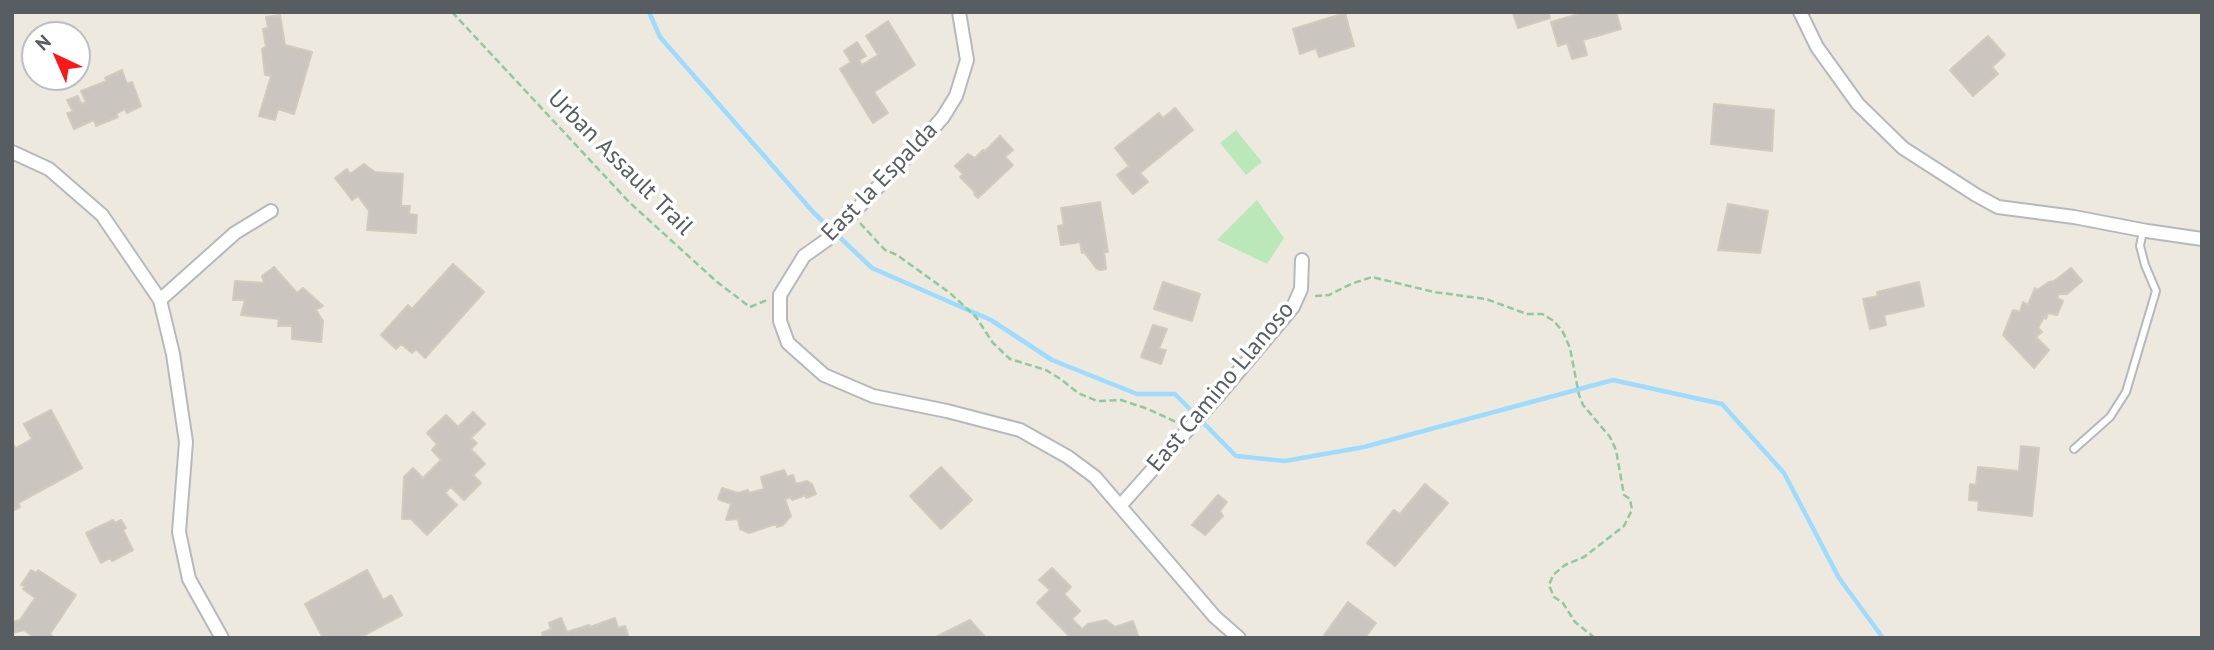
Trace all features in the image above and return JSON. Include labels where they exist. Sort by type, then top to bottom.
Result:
[{"type":"street","name":"East la Espalda","points":[[780,295],[804,256],[828,239],[943,117],[956,96],[967,60],[959,12]]},
{"type":"street","points":[[1800,12],[1817,47],[1858,104],[1903,148],[1976,195],[1998,207],[2202,239]]},
{"type":"street","points":[[12,152],[49,169],[102,215],[160,300],[173,354],[186,442],[179,532],[190,579],[222,638]]},
{"type":"street","points":[[160,300],[236,233],[271,211]]},
{"type":"street","name":"East Camino Llanoso","points":[[1120,506],[1293,307],[1301,289],[1302,260]]},
{"type":"street","points":[[780,295],[780,321],[788,343],[824,375],[873,396],[1020,430],[1068,457],[1095,477],[1215,617],[1239,638]]},
{"type":"lane","points":[[2074,449],[2110,417],[2126,392],[2156,291],[2144,265],[2140,246],[2143,230]]},
{"type":"path","name":"Urban Assault Trail","points":[[452,12],[629,202],[717,282],[750,307],[780,295]]},
{"type":"path","points":[[851,212],[886,250],[897,255],[960,302],[976,317],[993,343],[1010,359],[1046,370],[1078,393],[1097,401],[1121,400],[1175,422],[1184,417]]},
{"type":"path","points":[[1297,296],[1329,295],[1372,276],[1434,292],[1486,299],[1527,314],[1542,314],[1554,321],[1563,332],[1570,348],[1583,405],[1610,437],[1624,495],[1630,499],[1632,510],[1624,526],[1584,557],[1565,565],[1553,575],[1549,585],[1554,597],[1563,603],[1575,622],[1595,638]]},
{"type":"green space","points":[[1236,130],[1262,162],[1246,175],[1220,143]]},
{"type":"green space","points":[[1257,200],[1284,238],[1267,264],[1217,240]]},
{"type":"building","points":[[1548,12],[1550,18],[1518,28],[1513,13]]},
{"type":"building","points":[[1578,12],[1616,12],[1621,29],[1583,40],[1587,55],[1572,59],[1567,43],[1558,46],[1551,22],[1579,14]]},
{"type":"building","points":[[1345,13],[1354,46],[1319,57],[1316,48],[1300,54],[1293,29]]},
{"type":"building","points":[[280,15],[285,45],[312,52],[294,114],[278,109],[275,120],[259,116],[271,76],[265,75],[262,49],[266,47],[263,29],[268,28],[266,17]]},
{"type":"building","points":[[888,21],[915,65],[874,92],[888,113],[873,123],[840,69],[851,62],[844,51],[857,42],[866,56],[859,60],[862,65],[878,55],[866,36]]},
{"type":"building","points":[[1988,36],[2005,55],[1992,67],[1998,74],[1973,96],[1950,70]]},
{"type":"building","points":[[122,70],[127,84],[132,82],[141,106],[127,113],[125,109],[116,114],[118,117],[96,126],[94,120],[74,129],[67,113],[73,112],[67,100],[78,96],[81,104],[86,102],[81,91],[91,91],[91,87],[107,81],[105,78]]},
{"type":"building","points":[[1714,104],[1774,110],[1772,151],[1711,144]]},
{"type":"building","points":[[1175,108],[1193,130],[1140,173],[1148,182],[1133,194],[1117,175],[1129,166],[1115,148],[1159,113],[1163,118]]},
{"type":"building","points":[[1000,136],[1013,150],[1005,157],[1013,165],[978,198],[960,177],[963,174],[955,166],[968,154],[975,158]]},
{"type":"building","points":[[364,164],[375,172],[403,174],[401,206],[410,206],[409,214],[417,215],[416,233],[367,230],[369,211],[358,196],[352,200],[335,178],[347,169],[350,174]]},
{"type":"building","points":[[1100,202],[1108,252],[1104,252],[1106,269],[1100,270],[1084,252],[1082,253],[1080,242],[1061,245],[1058,226],[1064,225],[1061,208]]},
{"type":"building","points":[[1728,204],[1768,211],[1760,253],[1718,250]]},
{"type":"building","points":[[453,264],[484,292],[425,358],[416,349],[412,353],[401,344],[396,349],[381,335],[408,305],[412,309]]},
{"type":"building","points":[[274,267],[297,293],[303,288],[323,306],[316,310],[323,321],[321,342],[292,339],[292,326],[278,326],[279,319],[241,315],[245,300],[233,300],[235,281],[264,283],[262,276]]},
{"type":"building","points":[[2071,268],[2082,281],[2067,294],[2059,294],[2057,298],[2063,301],[2057,315],[2048,313],[2046,319],[2044,317],[2038,328],[2042,332],[2036,337],[2049,350],[2034,368],[2003,335],[2013,310],[2020,312],[2023,302],[2028,305],[2035,288],[2037,290],[2054,281]]},
{"type":"building","points":[[1163,282],[1200,294],[1192,321],[1154,309]]},
{"type":"building","points":[[1919,282],[1924,306],[1884,315],[1886,325],[1870,329],[1863,299],[1878,296],[1877,292]]},
{"type":"building","points":[[1153,325],[1167,329],[1159,349],[1166,350],[1161,364],[1141,357]]},
{"type":"building","points":[[51,410],[82,468],[18,503],[20,507],[12,511],[12,443],[16,448],[32,439],[24,424]]},
{"type":"building","points":[[473,412],[485,424],[471,438],[477,443],[471,449],[485,464],[473,475],[481,483],[464,500],[451,487],[445,493],[457,505],[427,535],[411,519],[402,519],[404,477],[413,468],[423,478],[441,460],[432,450],[437,444],[427,433],[446,415],[458,427]]},
{"type":"building","points":[[2021,446],[2039,448],[2032,516],[1978,510],[1979,501],[1969,500],[1970,484],[1976,485],[1978,467],[2019,471]]},
{"type":"building","points":[[941,467],[972,500],[941,529],[910,496]]},
{"type":"building","points":[[784,470],[787,477],[793,475],[796,484],[807,481],[812,484],[816,494],[806,498],[806,495],[792,500],[791,497],[785,499],[791,516],[783,525],[777,527],[776,524],[749,533],[740,529],[738,519],[726,520],[731,504],[718,499],[722,488],[738,493],[764,489],[761,477]]},
{"type":"building","points":[[1425,484],[1448,503],[1395,566],[1367,543],[1394,510],[1400,514]]},
{"type":"building","points":[[1218,495],[1227,502],[1220,511],[1223,516],[1205,535],[1192,525]]},
{"type":"building","points":[[113,520],[115,523],[121,520],[133,550],[112,561],[110,558],[101,563],[86,533]]},
{"type":"building","points":[[1052,568],[1071,587],[1064,594],[1080,611],[1072,619],[1082,629],[1088,624],[1106,620],[1115,627],[1133,621],[1139,638],[1071,638],[1037,603],[1050,590],[1039,580]]},
{"type":"building","points":[[31,570],[36,573],[38,570],[76,595],[50,634],[54,638],[35,638],[24,630],[13,633],[12,622],[20,620],[35,598],[23,589],[26,586],[21,585]]},
{"type":"building","points":[[367,570],[383,600],[391,595],[402,615],[359,638],[323,638],[305,604]]},
{"type":"building","points":[[1348,602],[1376,623],[1365,638],[1322,638]]},
{"type":"building","points":[[561,618],[567,632],[615,618],[618,628],[625,626],[629,638],[543,638],[542,633],[551,629],[549,623]]},
{"type":"building","points":[[970,620],[985,637],[934,638]]},
{"type":"waterway","points":[[649,12],[660,37],[814,213],[872,268],[991,320],[1052,360],[1137,394],[1175,394],[1236,456],[1285,461],[1364,447],[1613,380],[1722,404],[1784,473],[1839,578],[1883,638]]}]
